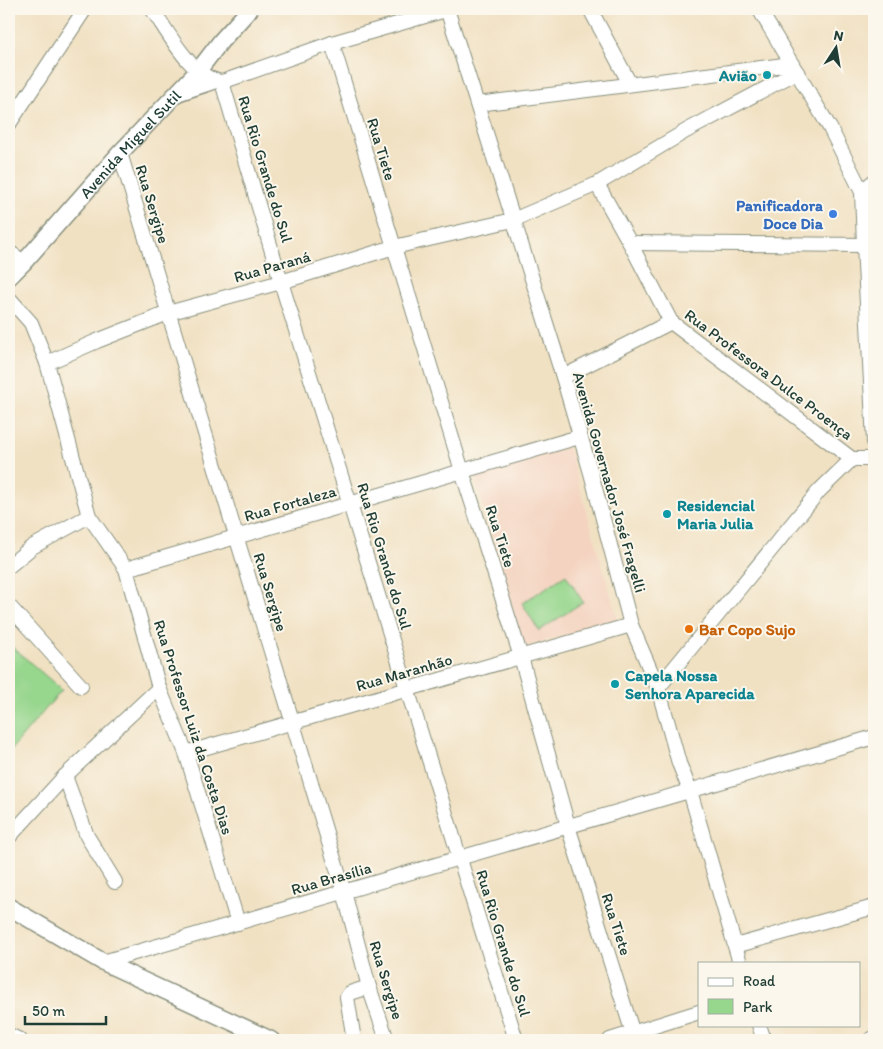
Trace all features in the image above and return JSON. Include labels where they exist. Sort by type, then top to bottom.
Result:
[{"type":"main road","name":"Avenida Miguel Sutil","points":[[9,277],[120,153],[198,71],[221,41],[250,9]]},
{"type":"main road","points":[[178,92],[217,81]]},
{"type":"main road","points":[[9,907],[103,962],[271,1040]]},
{"type":"street","points":[[9,124],[85,9]]},
{"type":"street","points":[[152,9],[181,51],[198,71],[217,81],[332,43],[448,9]]},
{"type":"street","name":"Avenida Governador José Fragelli","points":[[448,9],[563,377],[631,625],[658,688],[740,962]]},
{"type":"street","points":[[590,9],[630,84]]},
{"type":"street","points":[[759,9],[830,128],[862,192],[874,442]]},
{"type":"street","name":"Rua Tiete","points":[[332,43],[462,471],[521,657],[568,826],[634,1037]]},
{"type":"street","points":[[478,104],[630,84],[795,68]]},
{"type":"street","name":"Rua Paraná","points":[[47,364],[97,341],[168,313],[281,282],[394,247],[513,220],[597,184],[795,68]]},
{"type":"street","name":"Rua Rio Grande do Sul","points":[[217,81],[516,1040]]},
{"type":"street","name":"Rua Sergipe","points":[[120,153],[344,892],[369,987],[387,1040]]},
{"type":"street","points":[[862,192],[874,181]]},
{"type":"street","name":"Rua Professora Dulce Proença","points":[[597,184],[671,322],[852,459]]},
{"type":"street","points":[[630,243],[864,245]]},
{"type":"street","points":[[9,252],[24,262]]},
{"type":"street","name":"Rua Professor Luiz da Costa Dias","points":[[9,298],[31,323],[47,364],[89,516],[126,570],[159,688],[186,753],[238,923]]},
{"type":"street","points":[[563,377],[671,322]]},
{"type":"street","name":"Rua Fortaleza","points":[[126,570],[579,436]]},
{"type":"street","points":[[658,688],[819,491],[852,459],[874,459]]},
{"type":"street","points":[[9,566],[32,547],[89,516]]},
{"type":"street","points":[[9,606],[80,686]]},
{"type":"street","name":"Rua Maranhão","points":[[186,753],[631,625]]},
{"type":"street","points":[[9,837],[65,776],[159,688]]},
{"type":"street","name":"Rua Brasília","points":[[103,962],[874,737]]},
{"type":"street","points":[[65,776],[87,836],[115,882]]},
{"type":"street","points":[[735,946],[874,907]]},
{"type":"street","points":[[354,1040],[347,997],[350,993],[369,987]]},
{"type":"street","points":[[610,1040],[634,1037],[698,1012]]},
{"type":"street","points":[[759,1026],[764,1040]]},
{"type":"street","points":[[9,1035],[20,1040]]},
{"type":"street","points":[[870,1040],[874,1038]]},
{"type":"shaded area","points":[[568,447],[618,620],[524,647],[474,474]]},
{"type":"green space","points":[[566,575],[583,602],[539,631],[522,603]]},
{"type":"green space","points":[[9,644],[62,690],[9,752]]},
{"type":"place","name":"Avião","points":[[767,75]]},
{"type":"place","name":"Panificadora Doce Dia","points":[[833,214]]},
{"type":"place","name":"Residencial Maria Julia","points":[[667,514]]},
{"type":"place","name":"Bar Copo Sujo","points":[[689,629]]},
{"type":"place","name":"Capela Nossa Senhora Aparecida","points":[[615,684]]}]
